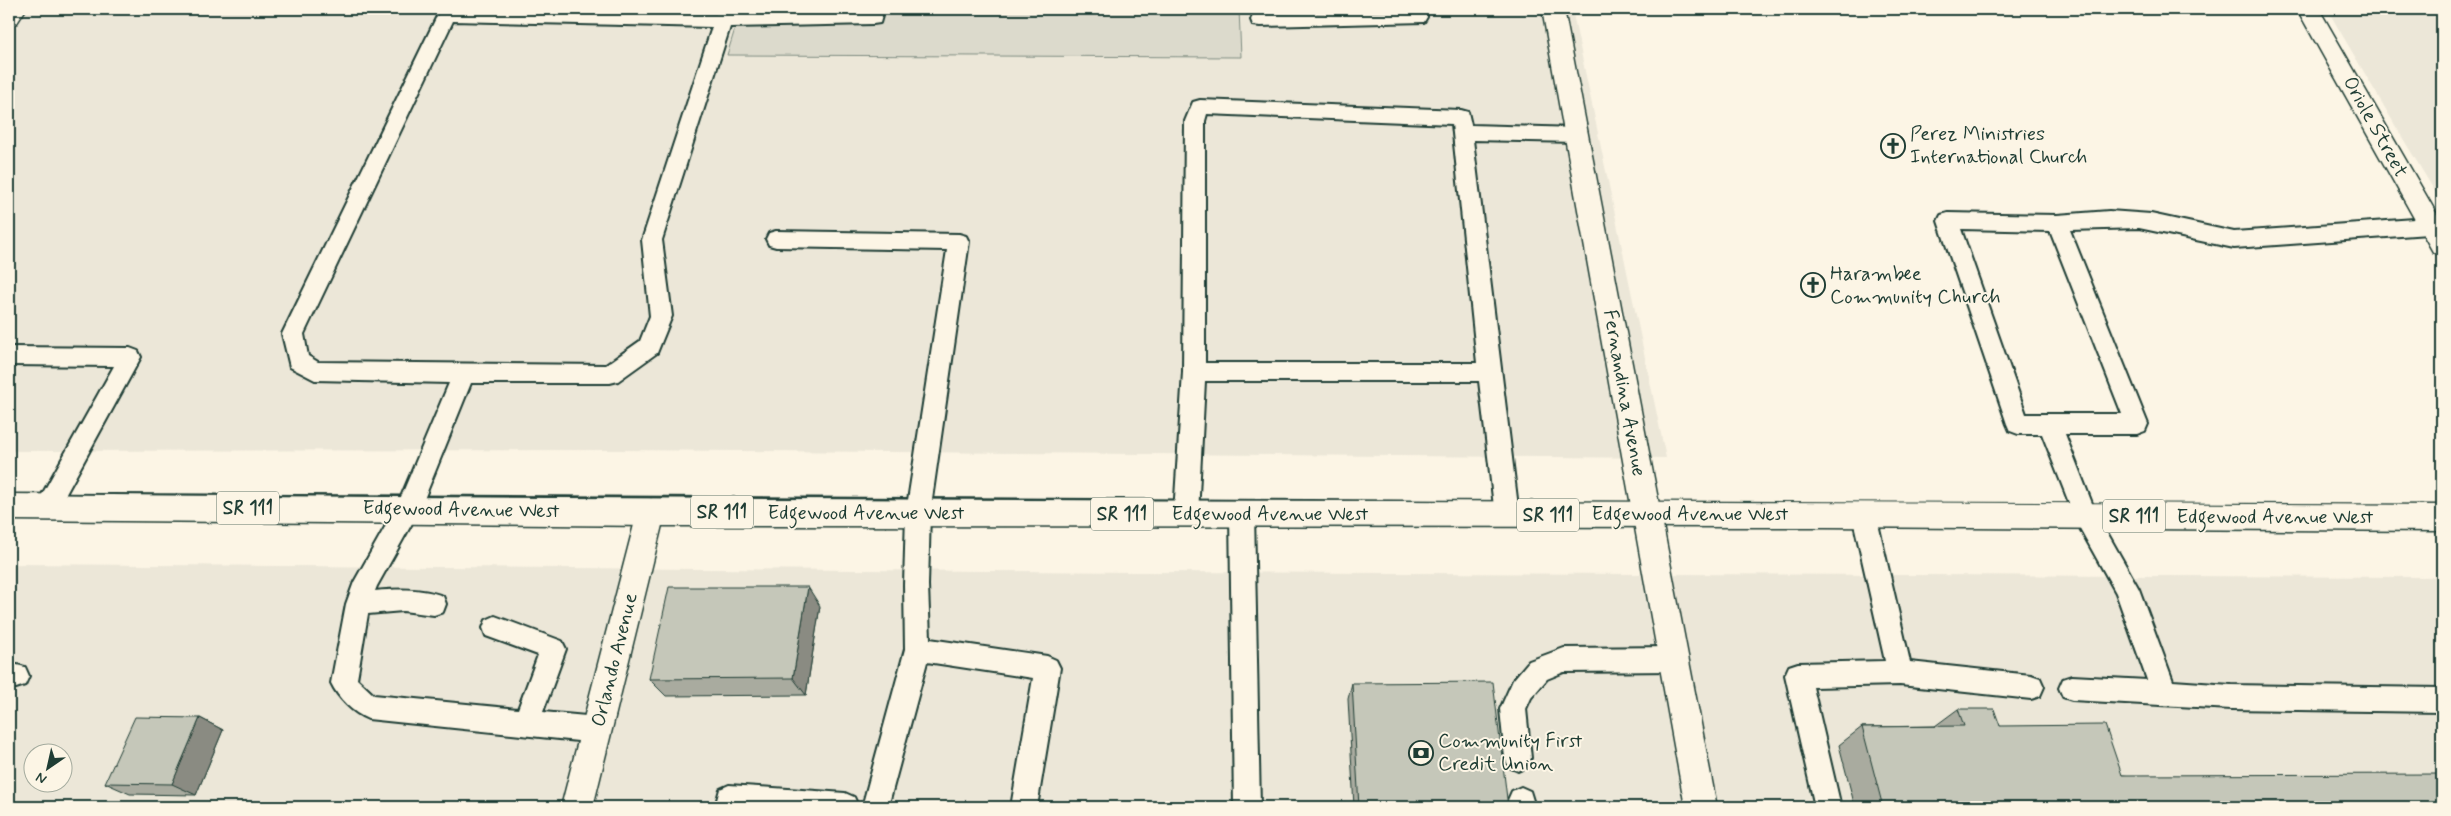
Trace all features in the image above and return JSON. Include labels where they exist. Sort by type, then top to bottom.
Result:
[{"type":"main road","points":[[9,17],[15,9]]},
{"type":"main road","name":"Fernandina Avenue","points":[[1553,9],[1700,807]]},
{"type":"main road","name":"Oriole Street","points":[[2308,9],[2438,232]]},
{"type":"main road","name":"Edgewood Avenue West","points":[[9,507],[651,513],[1645,514],[2442,518]]},
{"type":"main road","name":"Orlando Avenue","points":[[577,807],[651,513]]},
{"type":"lane","points":[[725,15],[652,240],[661,316],[649,347],[610,374],[315,371],[298,361],[294,334],[449,12],[725,15],[873,18],[875,9]]},
{"type":"lane","points":[[1260,20],[1418,17],[1418,9]]},
{"type":"lane","points":[[1186,514],[1194,372],[1196,121],[1200,107],[1461,117],[1489,372],[1508,515]]},
{"type":"lane","points":[[1462,132],[1576,135]]},
{"type":"lane","points":[[2058,223],[2137,424],[2018,424],[1948,221],[2058,223],[2138,220],[2183,228],[2210,237],[2234,240],[2438,232]]},
{"type":"lane","points":[[728,807],[730,798],[845,807],[875,807],[918,649],[916,585],[918,513],[959,242],[776,239]]},
{"type":"lane","points":[[9,356],[130,357],[48,507]]},
{"type":"lane","points":[[1194,372],[1489,372]]},
{"type":"lane","points":[[464,374],[408,510],[366,582],[358,604],[344,684],[368,707],[597,730]]},
{"type":"lane","points":[[2050,424],[2085,516],[2127,589],[2165,694]]},
{"type":"lane","points":[[1242,513],[1247,807]]},
{"type":"lane","points":[[1864,515],[1900,674]]},
{"type":"lane","points":[[358,604],[403,600],[434,604]]},
{"type":"lane","points":[[495,628],[553,650],[526,722]]},
{"type":"lane","points":[[918,649],[1046,668],[1024,807]]},
{"type":"lane","points":[[1518,758],[1513,709],[1522,689],[1538,670],[1564,660],[1674,659]]},
{"type":"lane","points":[[1828,807],[1798,675],[1900,674],[2031,686]]},
{"type":"lane","points":[[2072,688],[2231,697],[2442,700]]},
{"type":"shaded area","points":[[9,9],[741,9],[728,55],[1241,57],[1239,9],[1572,9],[1666,458],[616,450],[9,451]]},
{"type":"shaded area","points":[[741,9],[1239,9],[1241,57],[727,55]]},
{"type":"shaded area","points":[[2327,9],[2442,9],[2442,203],[2402,137]]},
{"type":"shaded area","points":[[9,564],[1136,572],[2442,577],[2442,807],[9,807]]},
{"type":"building","points":[[669,587],[808,587],[793,678],[649,679]]},
{"type":"building","name":"Community First Credit Union","points":[[1493,682],[1508,807],[1359,807],[1352,683]]},
{"type":"building","points":[[1958,709],[1994,709],[2000,726],[2105,725],[2122,775],[2442,774],[2442,807],[1883,807],[1862,727],[1964,726]]},
{"type":"building","points":[[135,717],[200,718],[172,784],[105,783]]},
{"type":"place","name":"Perez Ministries International Church","points":[[1893,146]]},
{"type":"place","name":"Harambee Community Church","points":[[1813,285]]},
{"type":"place","name":"Community First Credit Union","points":[[1421,753]]}]
